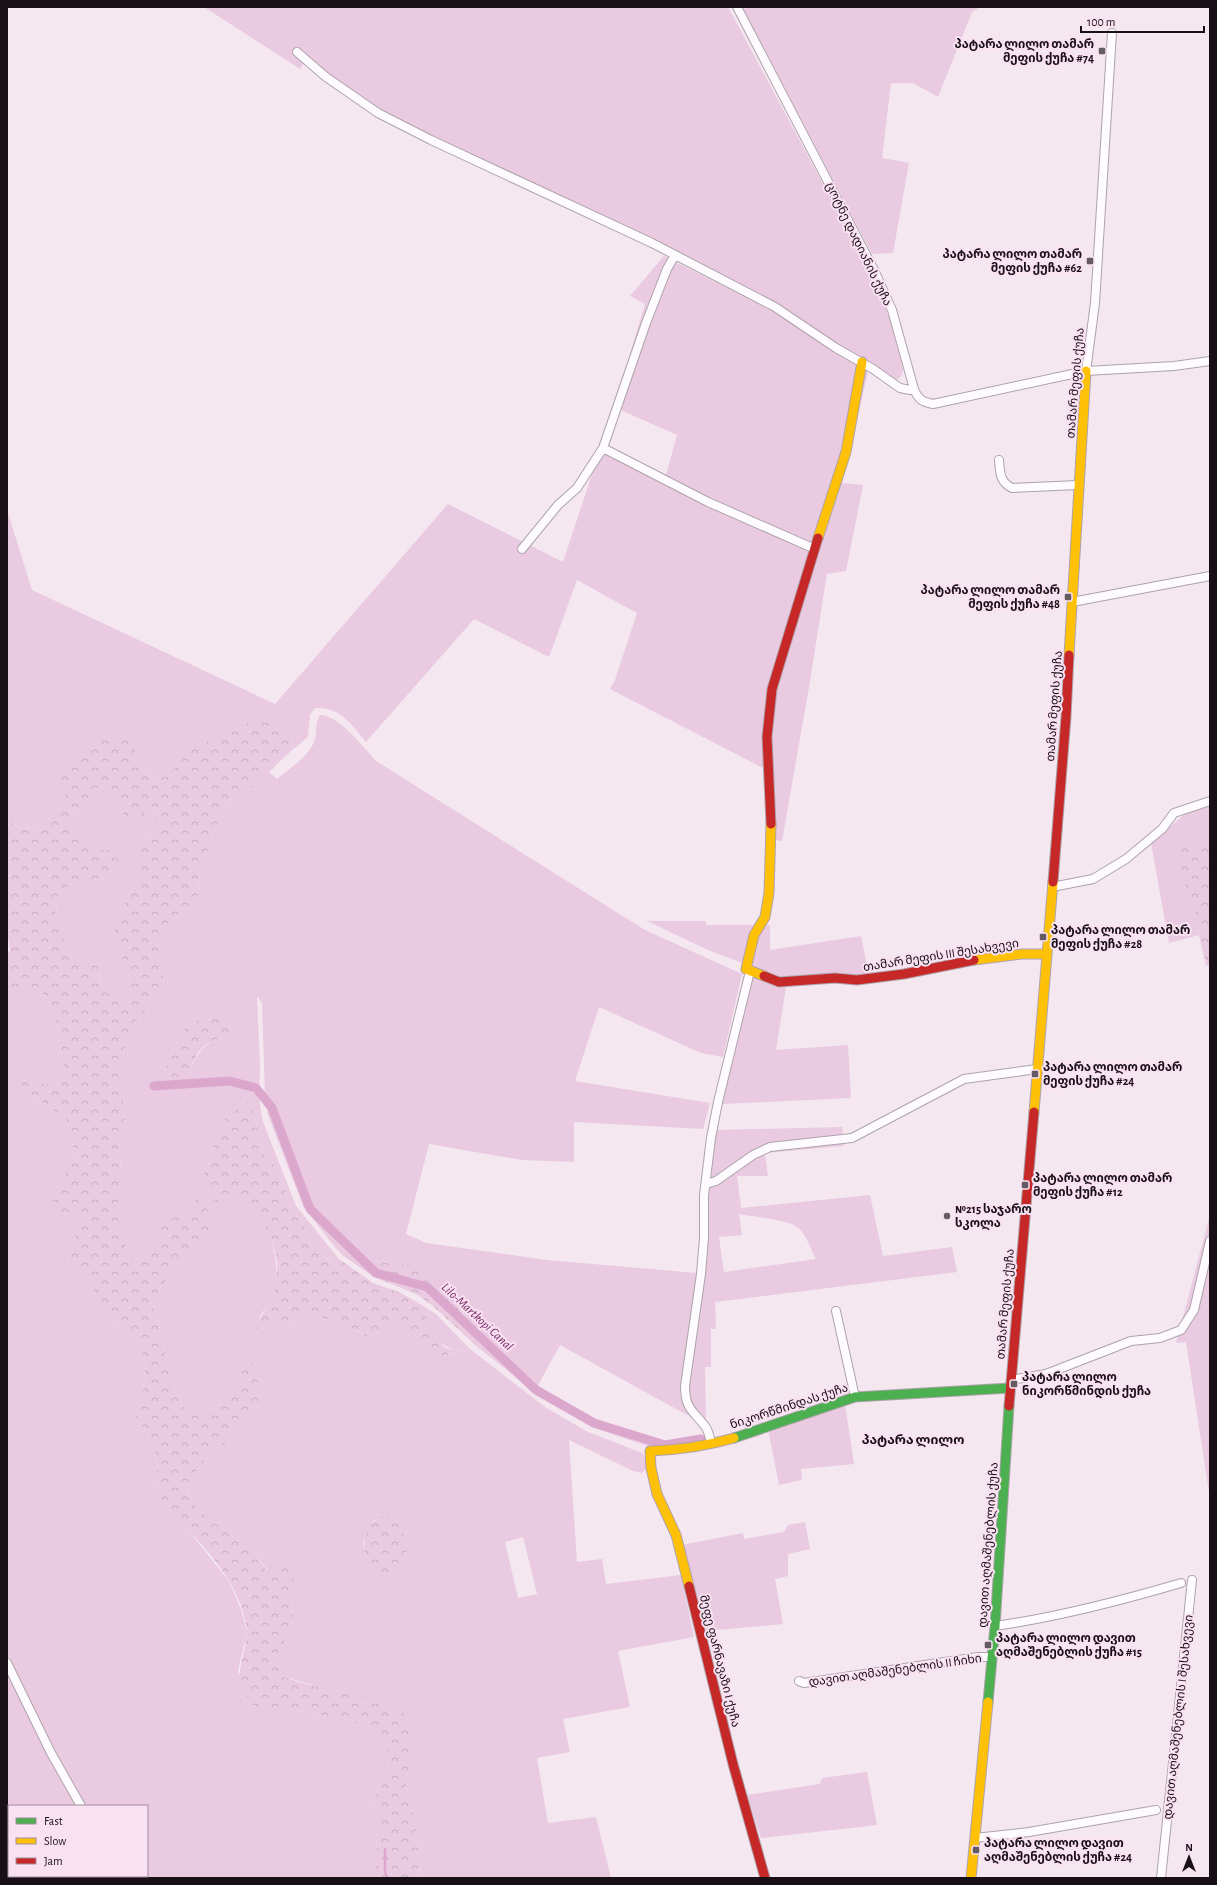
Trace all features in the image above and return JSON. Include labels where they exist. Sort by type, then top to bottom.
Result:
[{"type":"street","name":"ცოტნე დადიანის ქუჩა","points":[[736,7],[874,270],[892,310],[914,389],[918,397],[923,402],[933,404],[1086,371],[1174,366],[1210,361]]},
{"type":"street","name":"თამარ მეფის ქუჩა","points":[[1010,1384],[1066,717],[1078,485],[1086,371],[1095,303],[1112,33]]},
{"type":"street","points":[[296,52],[326,77],[378,113],[431,140],[675,255],[775,307],[836,348],[862,362],[900,388],[910,390],[914,389]]},
{"type":"street","points":[[522,549],[550,514],[577,488],[603,448],[646,323],[667,269],[675,255]]},
{"type":"street","points":[[711,1443],[706,1427],[690,1410],[685,1400],[685,1386],[701,1274],[706,1184],[718,1102],[748,970],[754,935],[765,917],[769,893],[772,836],[767,737],[769,710],[772,689],[846,452],[862,362]]},
{"type":"street","points":[[603,448],[708,502],[815,549]]},
{"type":"street","points":[[999,460],[1001,477],[1007,485],[1012,488],[1078,485]]},
{"type":"street","points":[[1072,602],[1210,576]]},
{"type":"street","points":[[1052,887],[1093,879],[1126,859],[1162,829],[1174,814],[1210,801]]},
{"type":"street","name":"თამარ მეფის III შესახვევი","points":[[748,970],[779,982],[835,978],[857,980],[990,959],[1031,954],[1046,954]]},
{"type":"street","points":[[706,1184],[716,1181],[753,1155],[770,1146],[852,1138],[964,1079],[1037,1068]]},
{"type":"street","points":[[1010,1384],[1046,1374],[1131,1341],[1160,1338],[1181,1330],[1194,1310],[1210,1241]]},
{"type":"street","points":[[836,1311],[855,1397]]},
{"type":"street","name":"ნიკორწმინდას ქუჩა","points":[[650,1451],[672,1452],[711,1443],[750,1432],[831,1403],[855,1397],[1010,1384]]},
{"type":"street","name":"დავით აღმაშენებლის ქუჩა","points":[[971,1878],[995,1626],[1010,1384]]},
{"type":"street","name":"მეფე ფარნავაზი I ქუჩა","points":[[650,1451],[651,1468],[657,1494],[676,1534],[733,1764],[765,1878]]},
{"type":"street","name":"დავით აღმაშენებლის I შესახვევი","points":[[1161,1878],[1192,1580]]},
{"type":"street","points":[[995,1626],[1027,1622],[1109,1604],[1181,1583]]},
{"type":"street","name":"დავით აღმაშენებლის II ჩიხი","points":[[799,1681],[804,1683],[978,1657],[992,1657]]},
{"type":"street","points":[[7,1663],[51,1754],[80,1805]]},
{"type":"street","points":[[975,1838],[1029,1832],[1156,1810]]},
{"type":"green space","points":[[204,7],[728,7],[878,286],[890,320],[903,369],[902,375],[897,380],[893,379],[834,344],[768,300],[455,148],[380,109],[319,67],[308,56],[300,69]]},
{"type":"green space","points":[[742,7],[980,7],[972,12],[938,97],[913,83],[891,83],[882,158],[909,163],[893,253],[872,254]]},
{"type":"green space","points":[[664,256],[772,311],[868,372],[842,483],[863,485],[846,571],[827,574],[782,841],[767,839],[765,769],[610,689],[615,680],[637,613],[577,580],[549,657],[474,619],[366,742],[350,723],[339,714],[324,708],[315,708],[310,715],[308,737],[291,751],[292,736],[245,724],[221,737],[167,776],[154,779],[141,761],[130,740],[65,794],[65,805],[44,822],[30,828],[23,828],[15,825],[7,818],[7,510],[32,590],[275,704],[448,504],[563,562],[602,444],[666,475],[677,435],[614,407],[645,304],[630,296]]},
{"type":"green space","points":[[320,715],[327,716],[335,720],[358,740],[376,761],[645,930],[742,974],[723,1057],[701,1053],[599,1007],[575,1081],[710,1103],[703,1129],[574,1122],[574,1162],[522,1160],[429,1144],[406,1234],[426,1243],[547,1260],[697,1273],[680,1395],[689,1416],[560,1345],[537,1387],[584,1415],[655,1439],[657,1442],[680,1441],[690,1437],[703,1437],[705,1442],[667,1450],[648,1446],[591,1427],[531,1389],[475,1345],[460,1331],[468,1324],[464,1314],[452,1296],[426,1270],[401,1264],[369,1261],[358,1256],[347,1248],[342,1255],[303,1206],[268,1115],[265,1093],[262,1003],[257,996],[260,1068],[259,1097],[262,1119],[296,1206],[339,1259],[331,1263],[319,1251],[299,1218],[289,1206],[285,1189],[272,1162],[262,1152],[255,1116],[214,1149],[204,1174],[210,1194],[243,1202],[253,1209],[261,1218],[268,1230],[275,1258],[277,1272],[276,1285],[273,1299],[260,1317],[257,1332],[273,1322],[287,1326],[294,1325],[306,1315],[322,1317],[337,1322],[352,1328],[365,1336],[379,1333],[392,1322],[434,1358],[467,1350],[453,1350],[438,1342],[420,1304],[436,1314],[470,1349],[545,1407],[586,1431],[642,1453],[646,1459],[646,1469],[642,1473],[633,1471],[569,1440],[577,1562],[602,1559],[606,1584],[681,1575],[694,1637],[618,1651],[630,1707],[563,1719],[570,1752],[537,1758],[548,1823],[596,1817],[611,1878],[420,1878],[416,1820],[408,1795],[406,1780],[411,1759],[324,1688],[281,1676],[278,1658],[294,1618],[290,1599],[254,1553],[196,1508],[188,1490],[194,1473],[210,1455],[227,1442],[249,1353],[243,1367],[240,1382],[216,1407],[203,1416],[190,1414],[181,1403],[171,1381],[159,1324],[153,1308],[160,1288],[190,1251],[213,1229],[188,1217],[155,1245],[148,1260],[139,1263],[128,1252],[124,1238],[118,1202],[124,1186],[121,1172],[119,1145],[125,1125],[122,1076],[124,1048],[135,1023],[164,989],[163,966],[157,945],[164,926],[185,910],[199,891],[198,878],[215,829],[227,804],[240,794],[252,788],[269,772],[277,779],[303,758],[314,742],[318,718]],"holes":[[[181,1032],[229,1036],[217,1039],[206,1045],[198,1054],[192,1066],[169,1056],[177,1044]],[[392,1517],[402,1531],[404,1560],[394,1568],[365,1552],[363,1542],[374,1520]],[[523,1537],[537,1594],[518,1598],[505,1542]]]},
{"type":"green space","points":[[278,722],[292,736],[291,751],[252,788],[240,794],[227,804],[215,829],[198,878],[199,891],[194,906],[185,910],[164,926],[157,945],[163,966],[164,989],[135,1023],[124,1048],[122,1076],[125,1125],[119,1145],[121,1172],[124,1186],[118,1202],[128,1252],[139,1262],[148,1260],[162,1228],[178,1215],[188,1217],[189,1208],[198,1198],[204,1200],[213,1229],[190,1251],[160,1288],[153,1308],[159,1324],[171,1381],[181,1403],[190,1414],[203,1416],[216,1407],[240,1382],[243,1367],[249,1352],[262,1397],[227,1442],[210,1455],[194,1473],[188,1491],[196,1508],[254,1553],[267,1571],[287,1567],[297,1585],[290,1599],[294,1618],[278,1658],[281,1676],[302,1683],[377,1700],[403,1713],[411,1730],[411,1759],[406,1780],[408,1795],[416,1820],[420,1878],[375,1878],[377,1837],[381,1822],[376,1810],[370,1807],[389,1769],[388,1752],[373,1729],[349,1720],[277,1707],[255,1707],[244,1691],[241,1684],[240,1672],[247,1631],[243,1611],[235,1593],[225,1575],[200,1543],[158,1499],[156,1455],[148,1435],[136,1417],[144,1385],[145,1374],[142,1352],[130,1334],[102,1310],[94,1290],[79,1271],[67,1262],[69,1246],[82,1227],[82,1218],[64,1214],[52,1204],[56,1190],[74,1159],[72,1139],[66,1119],[42,1102],[29,1101],[21,1090],[22,1080],[60,1086],[64,1071],[57,1023],[52,1006],[41,992],[7,992],[7,953],[10,951],[7,929],[7,818],[15,825],[23,828],[30,828],[44,822],[65,805],[65,794],[59,776],[95,743],[112,738],[130,740],[141,761],[154,779],[167,776],[194,748],[245,724]],"holes":[[[106,785],[119,804],[126,821],[143,821],[145,805],[160,810],[159,824],[141,843],[141,877],[128,895],[114,931],[119,952],[127,967],[131,993],[128,997],[115,998],[106,993],[100,987],[99,967],[72,956],[59,928],[56,905],[57,897],[73,882],[86,882],[118,874],[119,861],[108,850],[87,849],[70,831],[72,819],[94,789]]]},
{"type":"green space","points":[[106,785],[119,804],[126,821],[145,805],[160,810],[159,824],[141,843],[141,877],[128,895],[119,952],[127,967],[131,993],[128,997],[123,998],[112,997],[100,987],[99,967],[72,957],[61,935],[56,913],[57,897],[73,882],[86,882],[118,874],[87,849],[70,831],[72,819],[94,789]]},
{"type":"green space","points":[[1210,806],[1210,849],[1202,844],[1176,866],[1195,905],[1199,935],[1169,943],[1151,843],[1185,814]]},
{"type":"green space","points":[[1202,844],[1210,849],[1210,965],[1206,966],[1199,935],[1195,905],[1176,866],[1183,845]]},
{"type":"green space","points":[[647,921],[706,921],[706,925],[770,925],[770,950],[861,936],[869,975],[779,977],[708,950]]},
{"type":"green space","points":[[753,977],[786,987],[776,1050],[848,1045],[851,1098],[722,1104]]},
{"type":"green space","points":[[7,992],[41,992],[52,1006],[57,1023],[64,1071],[60,1086],[22,1080],[29,1101],[42,1102],[66,1119],[72,1139],[74,1159],[68,1171],[64,1214],[82,1217],[82,1227],[69,1246],[67,1262],[79,1271],[94,1290],[102,1310],[130,1334],[142,1352],[145,1374],[144,1385],[136,1417],[148,1435],[156,1455],[158,1499],[188,1530],[228,1580],[241,1609],[247,1632],[238,1671],[255,1707],[277,1707],[349,1720],[373,1729],[388,1752],[389,1769],[370,1807],[376,1809],[381,1822],[377,1837],[375,1878],[126,1878],[148,1877],[148,1805],[84,1805],[15,1674],[7,1654]]},
{"type":"green space","points":[[207,1014],[219,1018],[230,1025],[230,1036],[215,1040],[202,1048],[192,1065],[181,1076],[175,1078],[165,1078],[169,1056],[177,1044],[181,1032]]},
{"type":"green space","points":[[249,1102],[255,1116],[262,1152],[272,1162],[285,1189],[289,1206],[299,1218],[319,1251],[330,1263],[339,1259],[373,1283],[399,1292],[420,1304],[438,1342],[446,1348],[453,1350],[470,1349],[434,1358],[405,1332],[392,1323],[379,1333],[365,1336],[352,1328],[337,1322],[322,1317],[306,1315],[294,1325],[287,1326],[273,1322],[257,1332],[262,1315],[274,1294],[277,1274],[275,1252],[269,1233],[259,1216],[245,1204],[227,1198],[216,1203],[210,1194],[204,1174],[222,1124],[228,1116]]},
{"type":"green space","points":[[842,1127],[844,1146],[765,1153],[768,1176],[737,1176],[741,1208],[870,1195],[883,1256],[952,1247],[957,1272],[715,1302],[716,1329],[711,1329],[711,1367],[705,1367],[706,1422],[689,1401],[688,1384],[706,1194],[715,1130]],"holes":[[[739,1214],[792,1224],[797,1227],[806,1237],[816,1259],[724,1272],[719,1237],[742,1235]]]},
{"type":"green space","points":[[1210,1215],[1210,1499],[1186,1342],[1176,1343]]},
{"type":"green space","points":[[347,1248],[360,1257],[372,1261],[401,1264],[426,1270],[437,1278],[447,1290],[468,1324],[460,1331],[434,1307],[416,1294],[374,1277],[342,1255]]},
{"type":"green space","points":[[845,1404],[854,1464],[801,1469],[802,1480],[779,1485],[768,1429]]},
{"type":"green space","points":[[382,1517],[392,1517],[402,1531],[407,1548],[404,1559],[398,1567],[383,1578],[371,1574],[364,1550],[364,1542],[369,1527]]},
{"type":"green space","points":[[805,1522],[810,1549],[788,1554],[788,1576],[775,1579],[783,1624],[706,1631],[682,1545],[743,1533],[744,1539],[784,1532],[788,1525]]},
{"type":"green space","points":[[7,1672],[76,1805],[8,1805],[8,1877],[118,1878],[7,1878]]},
{"type":"green space","points":[[867,1772],[877,1825],[761,1838],[747,1795],[820,1784],[822,1778]]},
{"type":"waterway","name":"Lilo-Martkopi Canal","points":[[154,1086],[229,1081],[256,1088],[272,1108],[310,1209],[376,1273],[427,1287],[536,1390],[594,1423],[665,1445],[701,1439]]},
{"type":"waterway","points":[[385,1849],[385,1871],[387,1878]]},
{"type":"traffic: fast","points":[[734,1438],[855,1397],[1010,1388]]},
{"type":"traffic: fast","points":[[988,1702],[995,1626],[1009,1406]]},
{"type":"traffic: slow","points":[[818,538],[846,452],[862,362]]},
{"type":"traffic: slow","points":[[1069,655],[1086,371]]},
{"type":"traffic: slow","points":[[764,976],[746,969],[754,935],[765,917],[769,893],[771,824]]},
{"type":"traffic: slow","points":[[1034,1112],[1053,882]]},
{"type":"traffic: slow","points":[[974,960],[1022,954],[1046,954]]},
{"type":"traffic: slow","points":[[689,1586],[676,1535],[657,1494],[651,1468],[650,1451],[692,1447],[734,1438]]},
{"type":"traffic: slow","points":[[971,1878],[988,1702]]},
{"type":"traffic: jam","points":[[771,824],[767,737],[772,689],[818,538]]},
{"type":"traffic: jam","points":[[1053,882],[1066,717],[1069,655]]},
{"type":"traffic: jam","points":[[764,976],[779,982],[835,978],[857,980],[904,974],[974,960]]},
{"type":"traffic: jam","points":[[1009,1406],[1034,1112]]},
{"type":"traffic: jam","points":[[689,1586],[733,1764],[765,1878]]},
{"type":"place","name":"პატარა ლილო თამარ მეფის ქუჩა #74","points":[[1102,51]]},
{"type":"place","name":"პატარა ლილო თამარ მეფის ქუჩა #62","points":[[1090,261]]},
{"type":"place","name":"პატარა ლილო თამარ მეფის ქუჩა #48","points":[[1068,597]]},
{"type":"place","name":"პატარა ლილო თამარ მეფის ქუჩა #28","points":[[1043,937]]},
{"type":"place","name":"პატარა ლილო თამარ მეფის ქუჩა #24","points":[[1035,1074]]},
{"type":"place","name":"პატარა ლილო თამარ მეფის ქუჩა #12","points":[[1025,1185]]},
{"type":"place","name":"№215 საჯარო სკოლა","points":[[947,1216]]},
{"type":"place","name":"პატარა ლილო ნიკორწმინდის ქუჩა","points":[[1014,1384]]},
{"type":"place","name":"პატარა ლილო დავით აღმაშენებლის ქუჩა #15","points":[[988,1645]]},
{"type":"place","name":"პატარა ლილო დავით აღმაშენებლის ქუჩა #24","points":[[976,1850]]},
{"type":"district","name":"პატარა ლილო","points":[[913,1439]]}]
